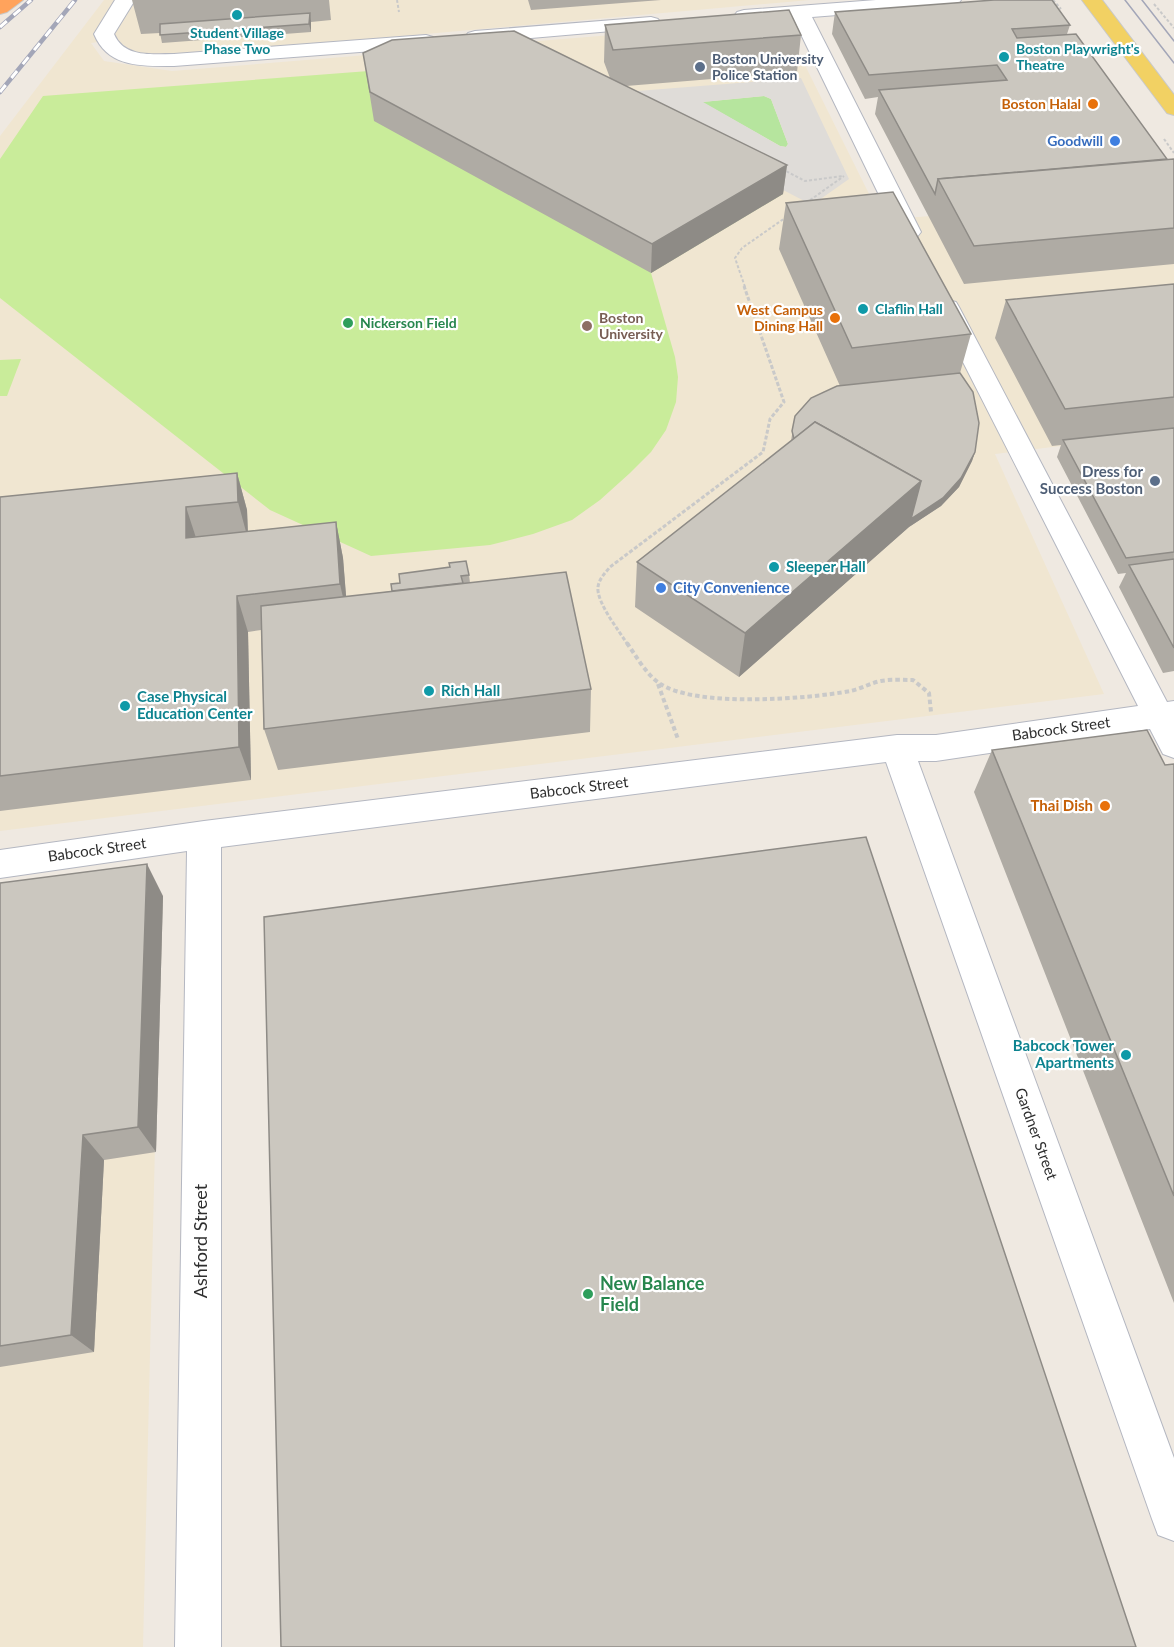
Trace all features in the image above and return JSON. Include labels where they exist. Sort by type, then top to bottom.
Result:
[{"type":"highway","points":[[0,8],[13,0]]},
{"type":"main road","points":[[1092,0],[1174,109]]},
{"type":"street","points":[[125,0],[104,34],[107,45],[116,53],[154,60],[671,21]]},
{"type":"street","points":[[729,17],[951,0]]},
{"type":"street","points":[[799,11],[917,248]]},
{"type":"street","points":[[939,291],[1166,714],[1174,745]]},
{"type":"street","name":"Babcock Street","points":[[0,864],[204,835],[897,748],[936,748],[1166,714]]},
{"type":"street","name":"Gardner Street","points":[[897,748],[1174,1519]]},
{"type":"street","name":"Ashford Street","points":[[198,1647],[204,835]]},
{"type":"path","points":[[397,0],[401,19]]},
{"type":"path","points":[[1053,0],[1056,5]]},
{"type":"path","points":[[1159,3],[1153,4],[1174,28]]},
{"type":"path","points":[[774,165],[805,181],[844,176],[803,205]]},
{"type":"path","points":[[678,740],[658,683],[617,628],[596,592],[598,579],[610,567],[763,452],[770,419],[784,402],[735,258],[742,248],[786,217]]},
{"type":"path","points":[[658,683],[686,695],[715,700],[848,692],[866,688],[880,681],[913,680],[929,693],[931,719]]},
{"type":"shaded area","name":"Boston University","points":[[104,0],[810,0],[179,56],[122,52],[112,40],[91,43],[104,61],[172,71],[783,21],[882,220],[1163,197],[1174,212],[1174,432],[995,454],[1104,694],[0,831],[0,136]]},
{"type":"shaded area","points":[[801,78],[849,179],[812,205],[599,94]],"holes":[[[764,96],[771,99],[788,144],[786,147],[780,146],[703,102]]]},
{"type":"shaded area","points":[[161,894],[143,1647],[0,1647],[0,915]]},
{"type":"green space","name":"Nickerson Field","points":[[395,69],[680,141],[783,194],[651,273],[675,357],[678,377],[676,402],[666,430],[651,452],[600,500],[572,520],[533,534],[490,545],[371,556],[270,510],[0,298],[0,159],[43,96]]},
{"type":"green space","points":[[764,96],[771,99],[788,144],[786,147],[780,146],[702,102]]},
{"type":"green space","points":[[21,359],[7,396],[0,396],[0,360]]},
{"type":"building","points":[[994,0],[1052,0],[1070,25],[1012,29],[1017,38],[1076,34],[1167,159],[938,179],[935,194],[879,90],[1007,80],[997,65],[869,75],[835,12]]},
{"type":"building","points":[[789,10],[801,35],[613,50],[605,25]]},
{"type":"building","points":[[310,13],[309,24],[160,35],[160,24]]},
{"type":"building","points":[[514,31],[787,165],[652,244],[370,92],[363,53],[392,40]]},
{"type":"building","points":[[1174,159],[1174,228],[974,246],[938,179]]},
{"type":"building","points":[[893,192],[971,334],[852,348],[786,203]]},
{"type":"building","points":[[1174,284],[1174,397],[1065,409],[1006,300]]},
{"type":"building","points":[[960,373],[973,392],[979,423],[975,452],[961,478],[943,498],[911,519],[921,481],[815,422],[794,439],[792,431],[795,416],[811,398],[837,386]]},
{"type":"building","points":[[815,422],[921,481],[745,633],[637,562]]},
{"type":"building","points":[[1174,428],[1174,552],[1126,558],[1063,440]]},
{"type":"building","name":"Case Physical Education Center","points":[[237,473],[238,502],[186,507],[186,538],[336,522],[340,584],[237,596],[239,747],[0,776],[0,497]]},
{"type":"building","points":[[1174,559],[1174,648],[1129,565]]},
{"type":"building","points":[[466,561],[469,575],[461,576],[463,583],[392,591],[391,584],[400,583],[399,574],[450,567],[449,563]]},
{"type":"building","points":[[566,572],[591,689],[264,729],[261,606]]},
{"type":"building","name":"Babcock Tower Apartments","points":[[1147,730],[1165,765],[1174,764],[1174,1196],[992,750]]},
{"type":"building","name":"New Balance Field","points":[[866,837],[1136,1647],[281,1647],[264,917]]},
{"type":"building","points":[[147,864],[138,1127],[83,1135],[71,1335],[0,1346],[0,883]]},
{"type":"tram line","points":[[1125,0],[1174,63]]},
{"type":"tram line","points":[[1142,0],[1174,41]]},
{"type":"railway","points":[[0,27],[31,0]]},
{"type":"railway","points":[[0,92],[75,0]]},
{"type":"place","name":"Student Village Phase Two","points":[[237,15]]},
{"type":"place","name":"Boston Playwright's Theatre","points":[[1004,57]]},
{"type":"place","name":"Boston University Police Station","points":[[700,67]]},
{"type":"place","name":"Boston Halal","points":[[1093,104]]},
{"type":"place","name":"Goodwill","points":[[1115,141]]},
{"type":"place","name":"Claflin Hall","points":[[863,309]]},
{"type":"place","name":"West Campus Dining Hall","points":[[835,318]]},
{"type":"place","name":"Nickerson Field","points":[[348,323]]},
{"type":"place","name":"Boston University","points":[[587,326]]},
{"type":"place","name":"Dress for Success Boston","points":[[1155,481]]},
{"type":"place","name":"Sleeper Hall","points":[[774,567]]},
{"type":"place","name":"City Convenience","points":[[661,588]]},
{"type":"place","name":"Rich Hall","points":[[429,691]]},
{"type":"place","name":"Case Physical Education Center","points":[[125,706]]},
{"type":"place","name":"Thai Dish","points":[[1105,806]]},
{"type":"place","name":"Babcock Tower Apartments","points":[[1126,1055]]},
{"type":"place","name":"New Balance Field","points":[[588,1294]]}]
